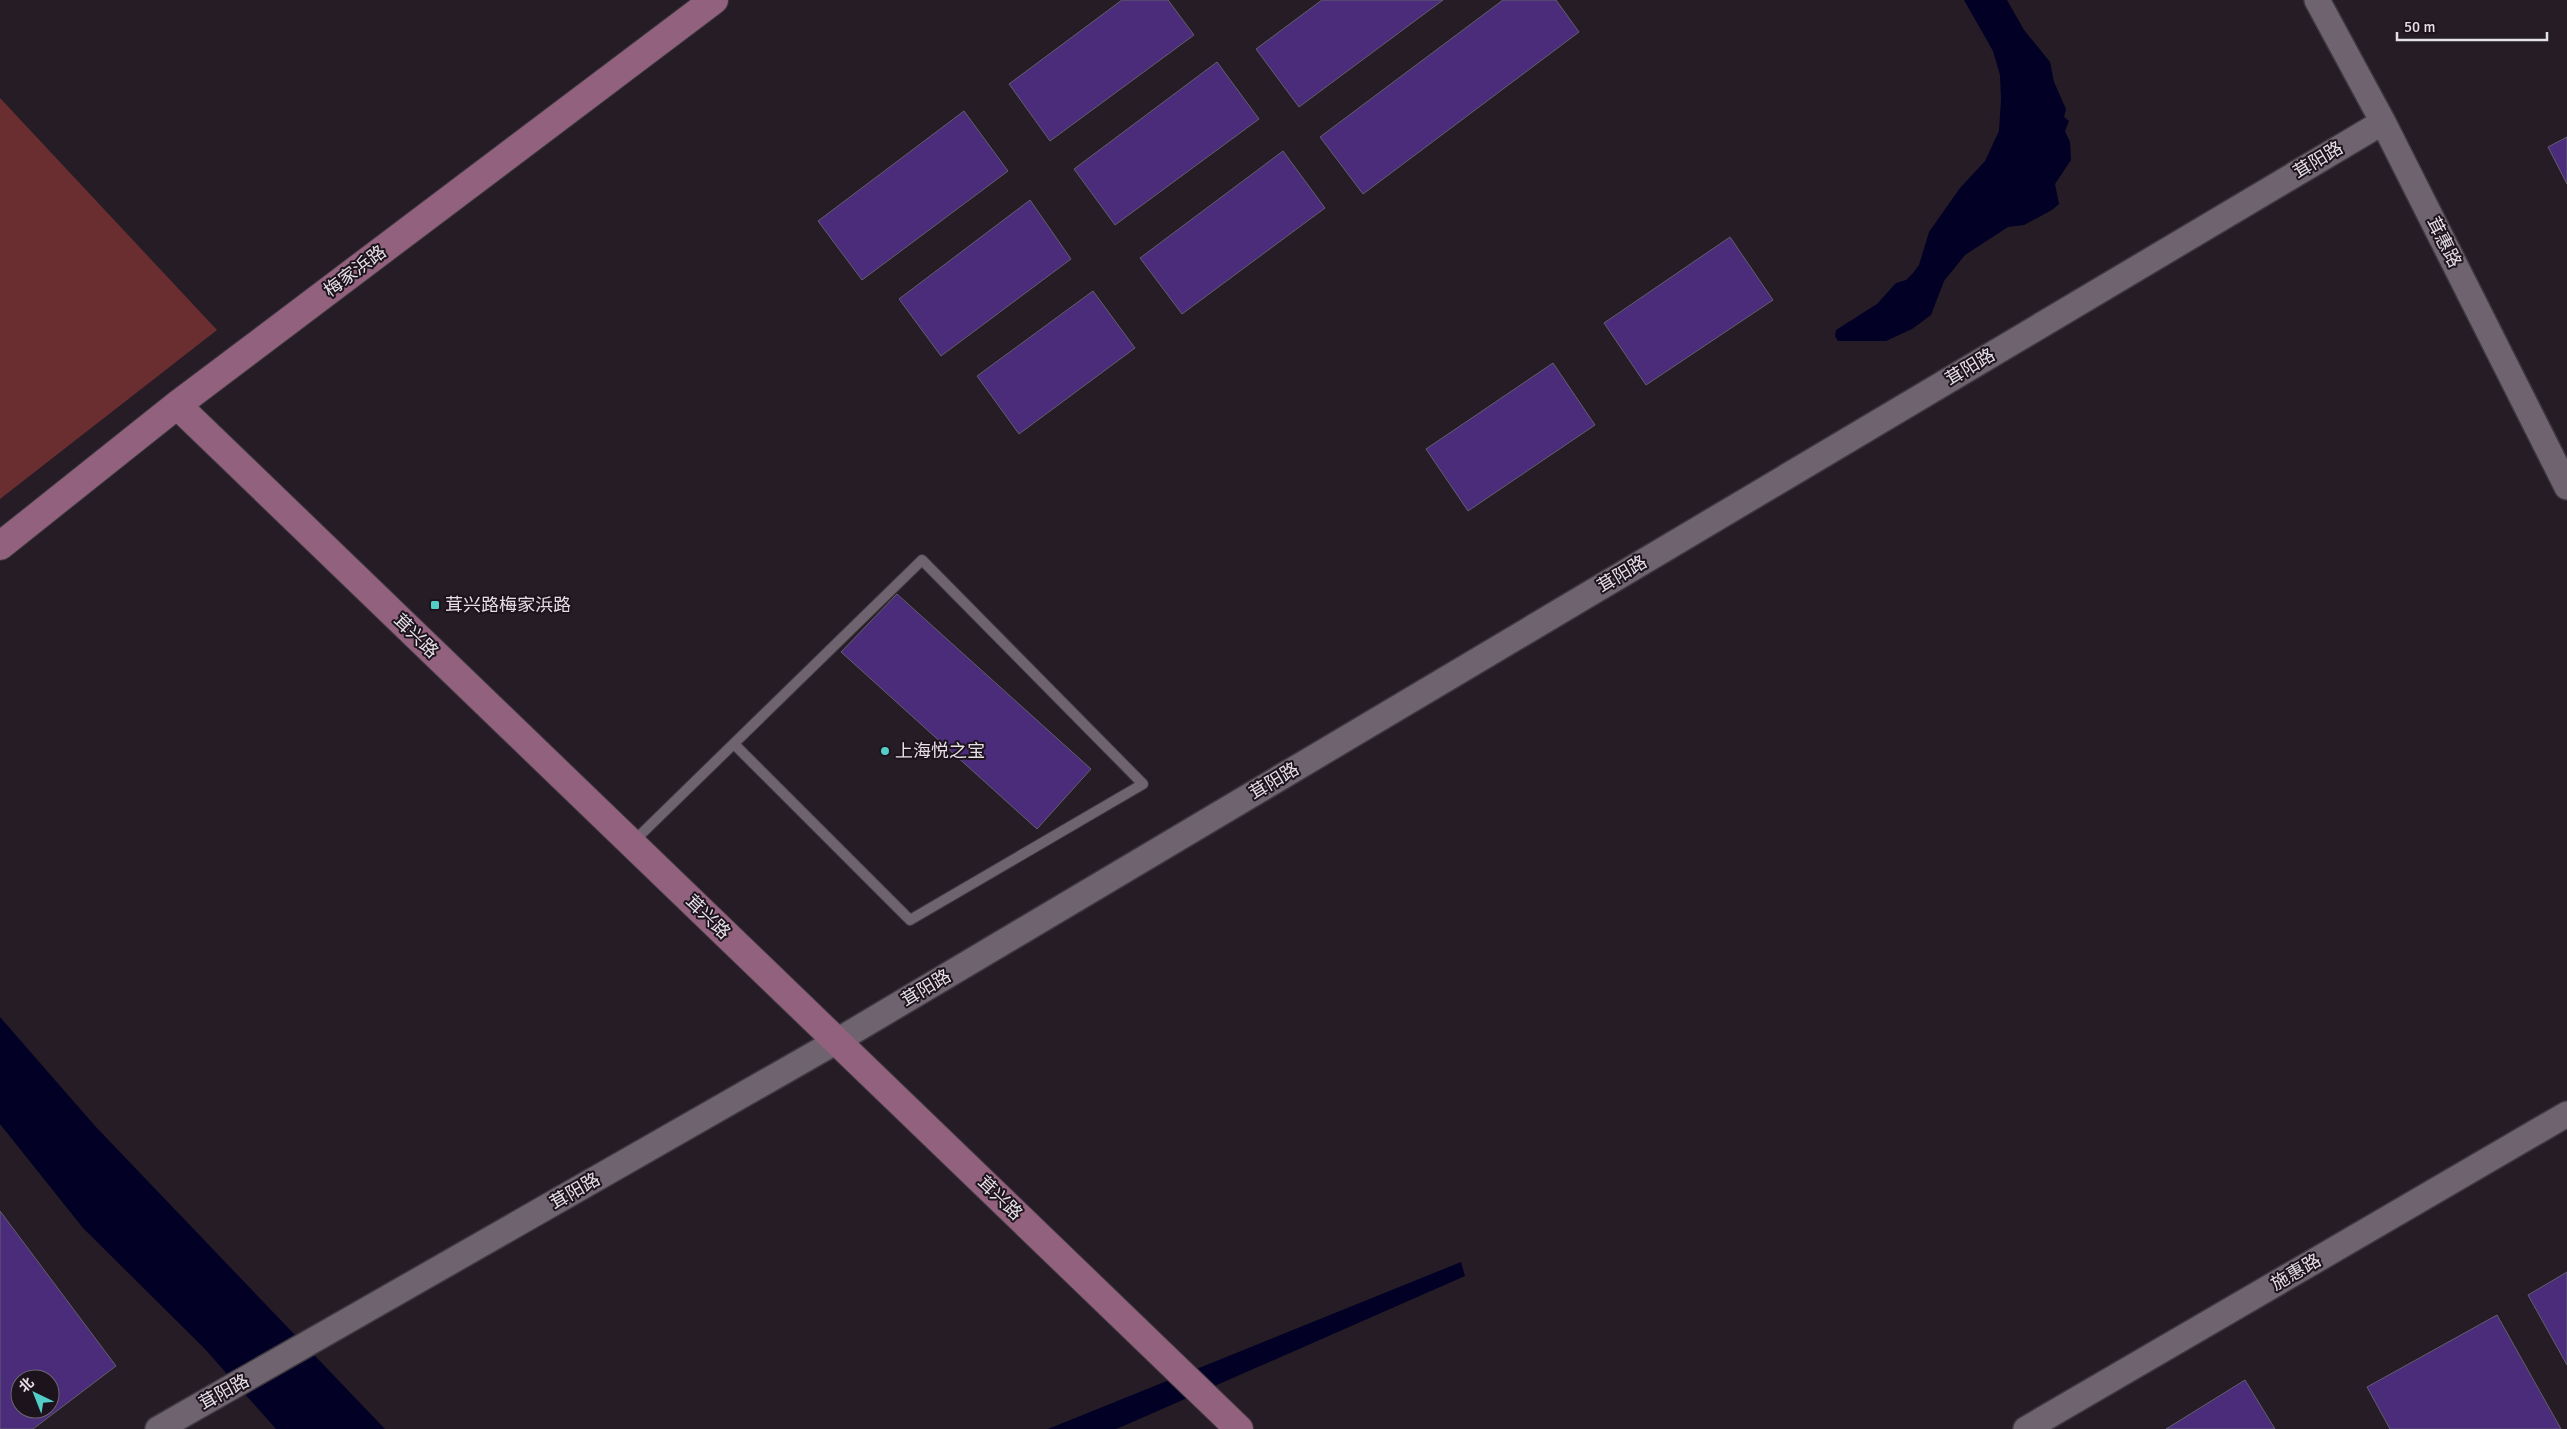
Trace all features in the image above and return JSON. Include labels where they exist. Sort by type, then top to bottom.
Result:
[{"type":"main road","name":"梅家浜路","points":[[0,546],[177,405],[714,0]]},
{"type":"main road","name":"茸兴路","points":[[177,405],[1232,1422]]},
{"type":"street","name":"茸惠路","points":[[2317,0],[2383,122],[2567,487]]},
{"type":"street","name":"茸阳路","points":[[158,1429],[837,1041],[2383,122]]},
{"type":"street","name":"施惠路","points":[[2026,1429],[2567,1114]]},
{"type":"lane","points":[[632,844],[734,744],[922,560],[1143,784],[910,920],[734,744]]},
{"type":"shaded area","points":[[0,98],[217,330],[0,499]]},
{"type":"water","points":[[1964,0],[2007,0],[2024,30],[2050,62],[2054,82],[2066,109],[2064,117],[2069,121],[2065,131],[2070,142],[2071,160],[2055,184],[2059,204],[2052,210],[2024,225],[2008,227],[1965,255],[1944,281],[1931,315],[1912,329],[1886,341],[1838,341],[1835,336],[1836,330],[1877,304],[1896,283],[1906,280],[1913,273],[1919,265],[1929,232],[1960,188],[1985,161],[1999,131],[2000,75],[1993,51]]},
{"type":"water","points":[[0,1017],[95,1126],[385,1429],[276,1429],[204,1348],[83,1228],[0,1124]]},
{"type":"water","points":[[1461,1262],[1465,1276],[1116,1429],[1048,1429]]},
{"type":"building","points":[[1122,0],[1168,0],[1194,35],[1050,141],[1009,84]]},
{"type":"building","points":[[1322,0],[1443,0],[1299,107],[1256,49]]},
{"type":"building","points":[[1503,0],[1556,0],[1579,32],[1363,194],[1320,137]]},
{"type":"building","points":[[1217,62],[1259,119],[1115,225],[1074,169]]},
{"type":"building","points":[[964,111],[1008,171],[862,280],[818,221]]},
{"type":"building","points":[[2567,137],[2567,184],[2548,147]]},
{"type":"building","points":[[1283,151],[1325,208],[1182,314],[1140,258]]},
{"type":"building","points":[[1030,200],[1071,259],[941,356],[899,299]]},
{"type":"building","points":[[1730,237],[1773,300],[1646,385],[1604,323]]},
{"type":"building","points":[[1093,291],[1135,348],[1019,434],[977,376]]},
{"type":"building","points":[[1553,363],[1595,425],[1468,511],[1426,449]]},
{"type":"building","points":[[897,594],[1091,769],[1037,829],[841,652]]},
{"type":"building","points":[[0,1211],[116,1366],[60,1409],[60,1369],[10,1369],[10,1419],[46,1419],[33,1429],[0,1429]]},
{"type":"building","points":[[2567,1272],[2567,1365],[2528,1295]]},
{"type":"building","points":[[2497,1315],[2561,1429],[2390,1429],[2367,1387]]},
{"type":"building","points":[[2245,1380],[2275,1429],[2166,1429]]},
{"type":"place","name":"茸兴路梅家浜路","points":[[435,605]]},
{"type":"place","name":"上海悦之宝","points":[[885,751]]}]
